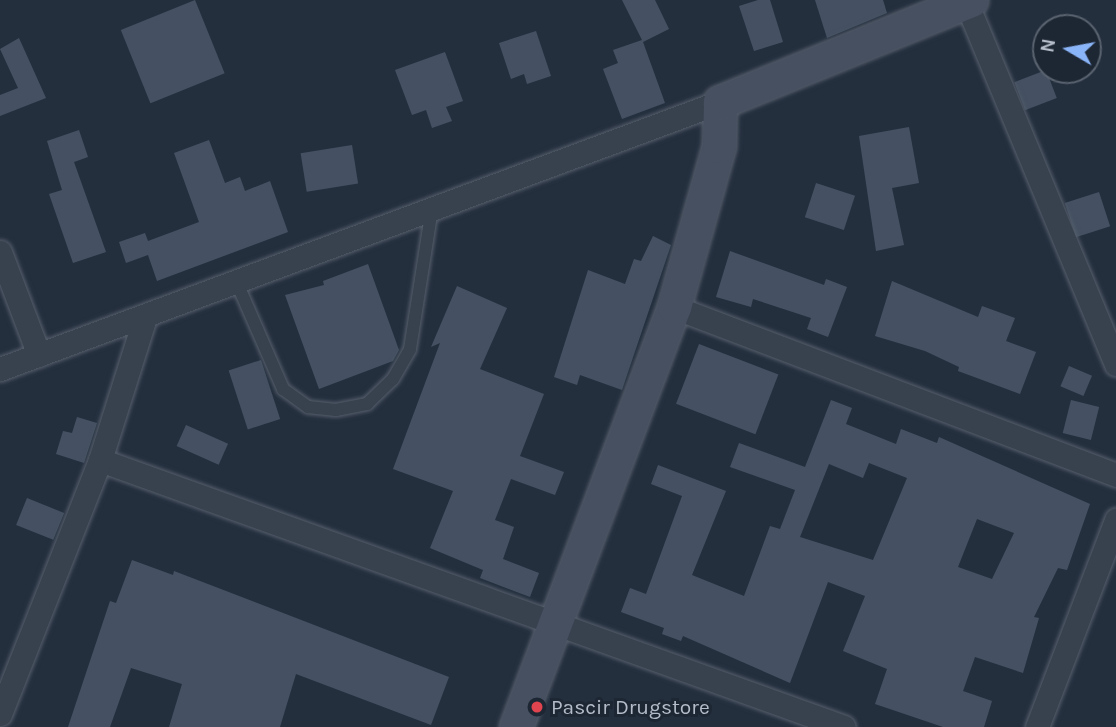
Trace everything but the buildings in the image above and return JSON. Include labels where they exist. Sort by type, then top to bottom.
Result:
[{"type":"main road","points":[[516,727],[674,307],[719,146],[720,102],[968,1]]},
{"type":"street","points":[[968,1],[1116,364]]},
{"type":"street","points":[[0,369],[720,102]]},
{"type":"street","points":[[0,252],[39,355]]},
{"type":"street","points":[[674,307],[1116,475]]},
{"type":"street","points":[[0,714],[100,460],[145,317]]},
{"type":"street","points":[[100,460],[844,727]]},
{"type":"street","points":[[1037,727],[1116,520]]},
{"type":"lane","points":[[237,283],[283,389],[308,407],[335,410],[367,404],[393,379],[410,349],[432,209]]},
{"type":"place","name":"Pascir Drugstore","points":[[537,707]]}]
